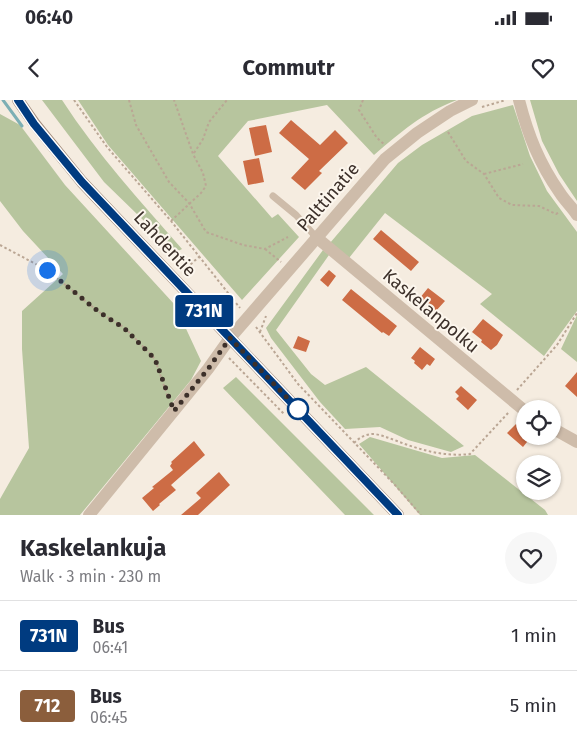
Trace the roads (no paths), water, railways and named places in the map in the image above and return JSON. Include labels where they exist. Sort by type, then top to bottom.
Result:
[{"type":"main road","name":"Lahdentie","points":[[18,100],[34,124],[82,182],[398,515]]},
{"type":"street","points":[[519,100],[527,131],[542,165],[561,195],[574,211]]},
{"type":"street","name":"Palttinatie","points":[[89,515],[208,369],[230,338],[385,159],[417,133],[450,111],[476,104]]},
{"type":"street","name":"Kaskelanpolku","points":[[316,237],[516,405]]},
{"type":"street","points":[[561,433],[577,442]]},
{"type":"lane","points":[[273,196],[296,215],[316,237]]},
{"type":"waterway","points":[[3,100],[22,126]]}]
